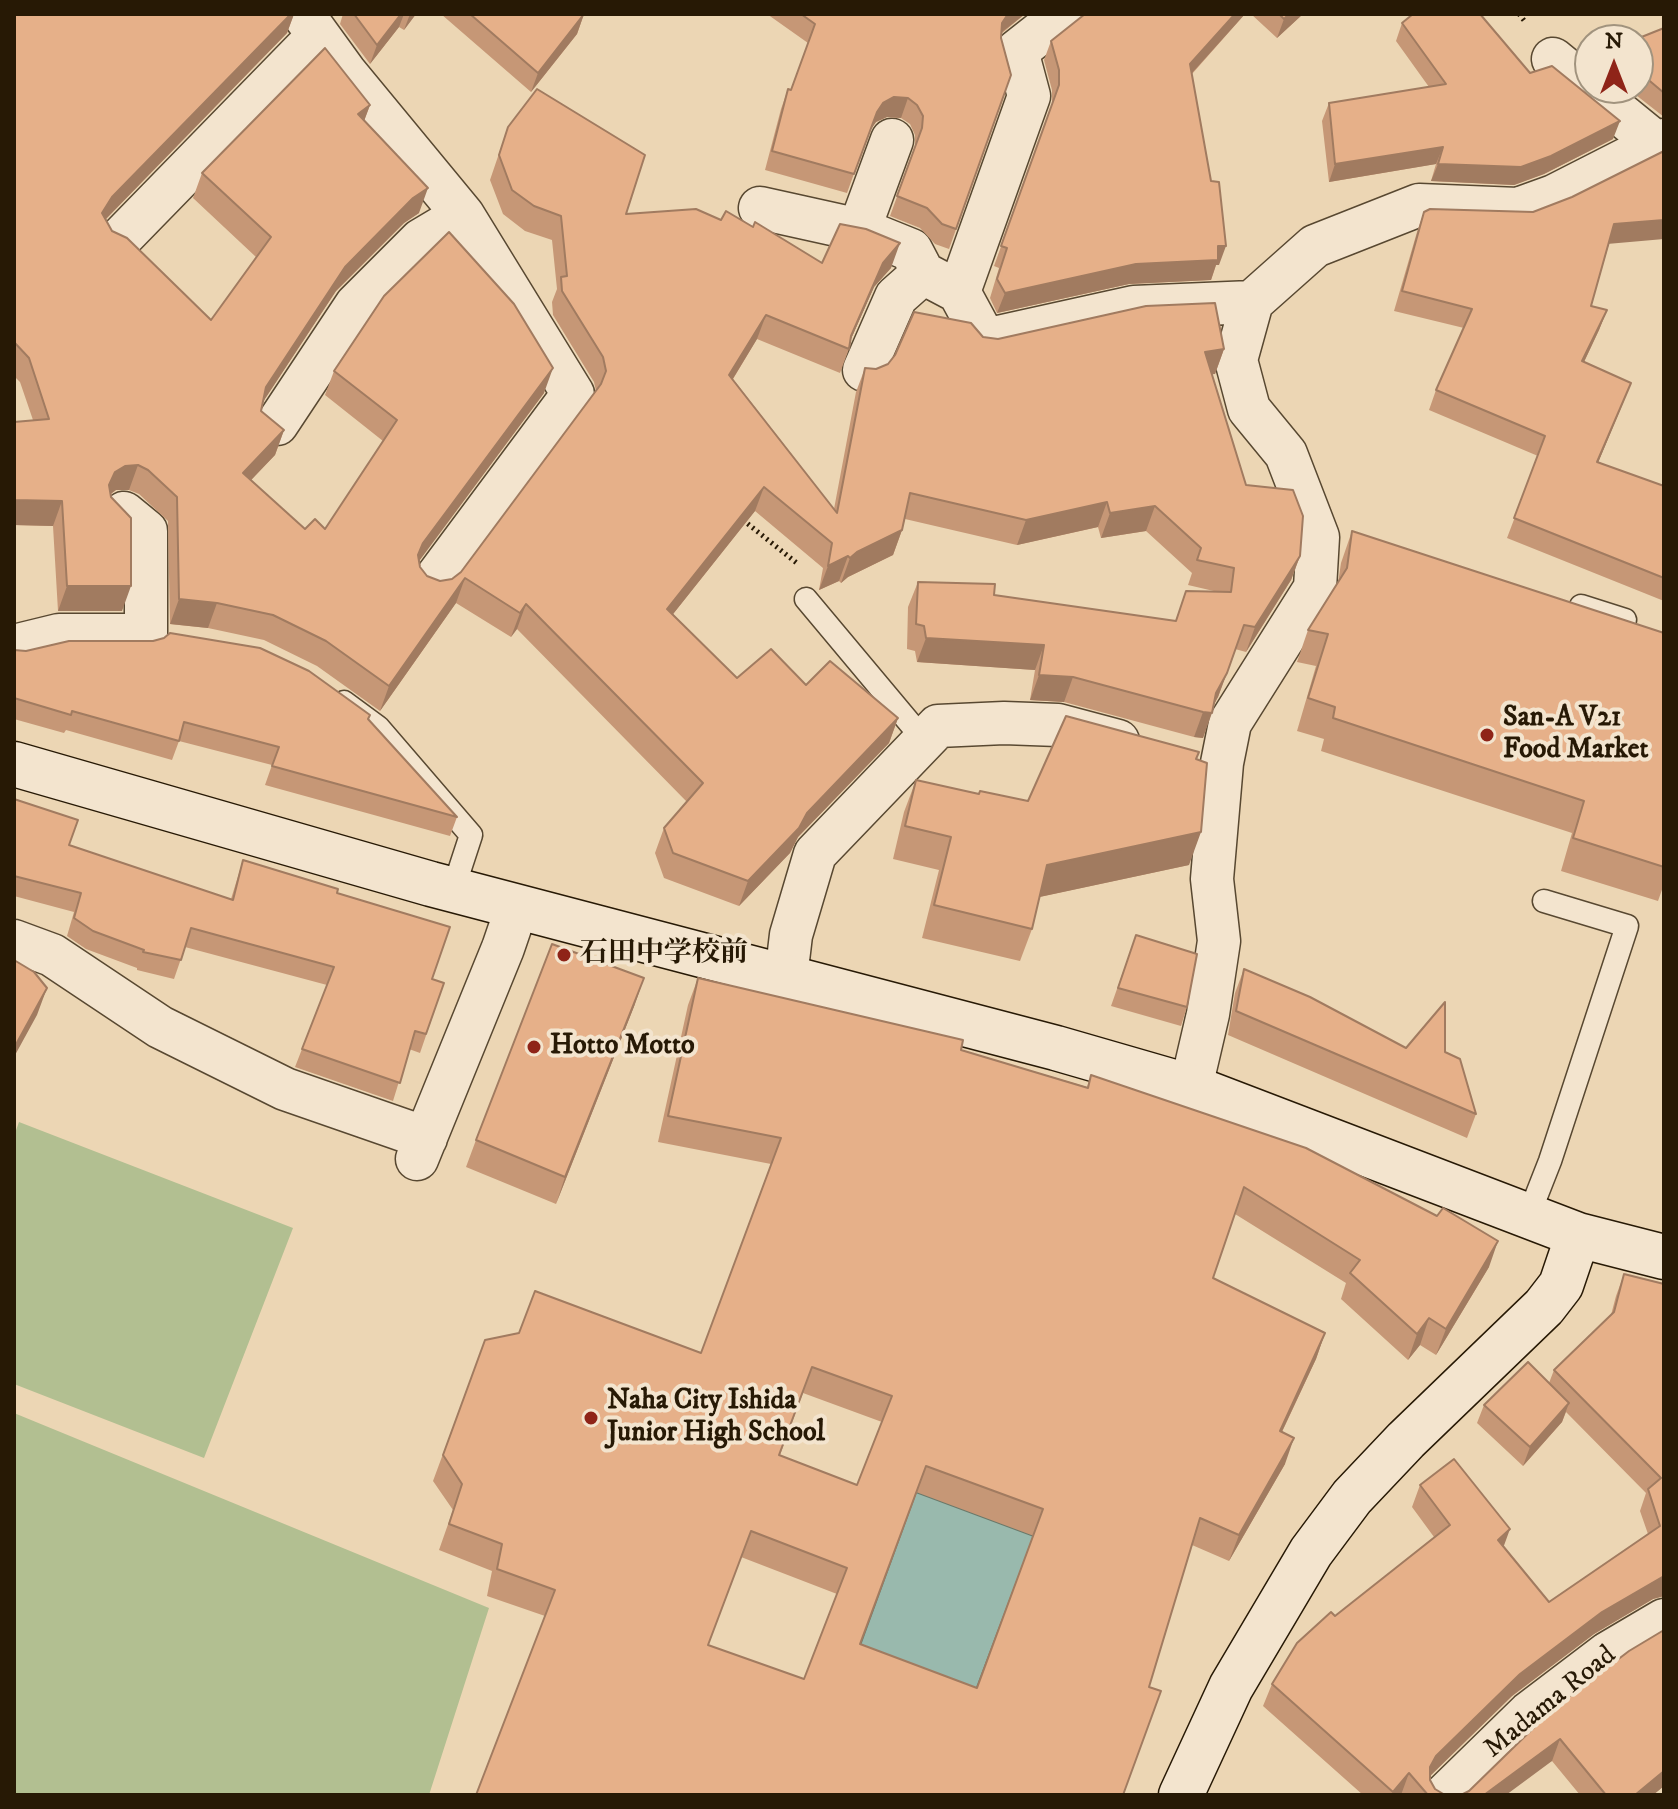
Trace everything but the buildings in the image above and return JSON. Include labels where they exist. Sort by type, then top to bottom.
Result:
[{"type":"street","points":[[864,370],[896,297],[941,282],[1029,96],[1017,51],[1064,14]]},
{"type":"street","points":[[120,239],[310,25],[463,215],[573,394],[433,582]]},
{"type":"street","points":[[1191,759],[1230,723],[1315,588],[1326,537],[1286,454],[1249,409],[1236,360],[1252,302],[1315,246],[1419,205],[1518,209],[1554,196],[1660,141],[1553,59]]},
{"type":"street","points":[[859,230],[892,140]]},
{"type":"street","points":[[760,208],[859,230],[911,250],[941,282],[985,340],[1134,307],[1252,302]]},
{"type":"street","points":[[277,424],[356,305],[421,240],[463,215]]},
{"type":"street","points":[[14,646],[59,635],[154,636],[146,531],[124,513]]},
{"type":"street","points":[[786,977],[791,935],[815,854],[938,726],[1058,725],[1191,759]]},
{"type":"street","points":[[1191,759],[1212,879],[1219,941],[1208,1014],[1191,1087]]},
{"type":"street","points":[[14,764],[453,890],[1056,1048],[1191,1087],[1578,1235],[1664,1257]]},
{"type":"street","points":[[14,941],[52,955],[160,1027],[285,1089],[422,1148],[517,907]]},
{"type":"street","points":[[1181,1795],[1231,1687],[1311,1552],[1352,1497],[1406,1440],[1544,1307],[1561,1285],[1578,1235]]},
{"type":"street","name":"Madama Road","points":[[1445,1795],[1529,1713],[1608,1653],[1664,1620]]},
{"type":"lane","points":[[806,599],[924,740]]},
{"type":"lane","points":[[1566,602],[1625,620]]},
{"type":"lane","points":[[332,693],[378,727],[471,835],[453,890]]},
{"type":"lane","points":[[1528,1217],[1550,1161],[1627,926],[1544,901]]},
{"type":"path","points":[[741,518],[802,568],[806,599]]},
{"type":"green space","points":[[19,1122],[293,1228],[204,1458],[14,1384],[14,1136]]},
{"type":"green space","points":[[14,1413],[489,1608],[429,1795],[14,1795]]},
{"type":"shaded area","points":[[916,1492],[1034,1536],[967,1714],[851,1670]]},
{"type":"place","name":"San-A V21 Food Market","points":[[1487,735]]},
{"type":"place","name":"石田中学校前","points":[[564,955]]},
{"type":"place","name":"Hotto Motto","points":[[534,1047]]},
{"type":"place","name":"Naha City Ishida Junior High School","points":[[591,1418]]}]
